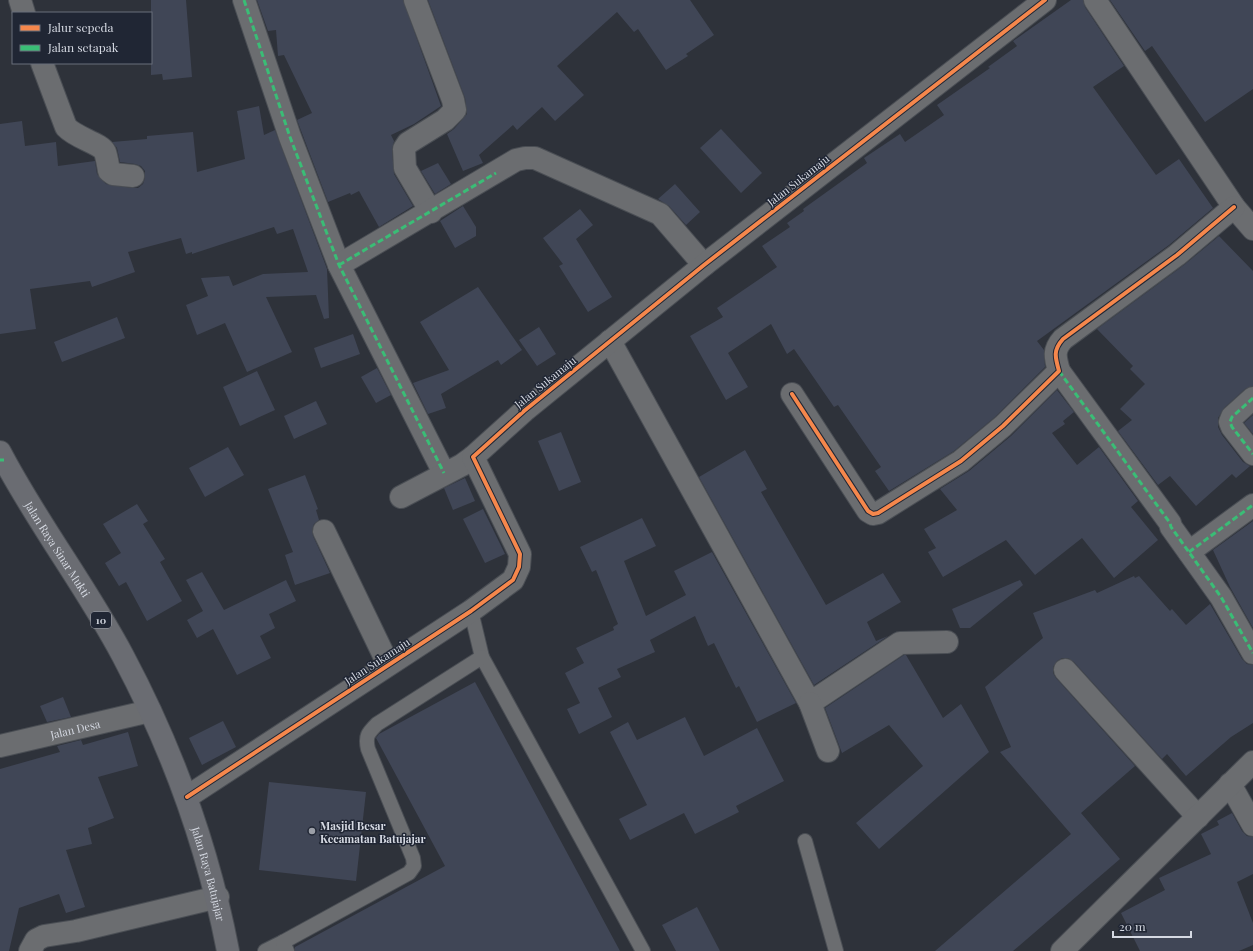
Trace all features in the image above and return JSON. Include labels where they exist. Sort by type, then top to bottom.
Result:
[{"type":"highway","name":"Jalan Raya Sinar Mukti","points":[[1,458],[123,656],[150,711],[187,797]]},
{"type":"highway","name":"Jalan Raya Batujajar","points":[[187,797],[218,897],[228,951]]},
{"type":"street","points":[[20,0],[24,12]]},
{"type":"street","points":[[244,0],[290,137],[340,265],[444,473]]},
{"type":"street","points":[[415,0],[453,100],[455,110],[445,120],[408,143],[404,149],[406,168],[431,212]]},
{"type":"street","name":"Jalan Sukamaju","points":[[187,797],[471,611],[513,580],[519,567],[520,554],[474,457],[524,411],[704,265],[1045,0]]},
{"type":"street","points":[[1095,0],[1234,207],[1253,229]]},
{"type":"street","points":[[42,64],[66,127],[72,134],[101,148],[105,153],[109,171],[113,174],[133,176]]},
{"type":"street","points":[[340,265],[516,160],[525,158],[535,158],[660,214],[704,265]]},
{"type":"street","points":[[1234,207],[1177,255],[1063,339],[1055,350],[1054,355],[1059,371],[1169,521],[1171,527],[1221,597],[1253,653]]},
{"type":"street","points":[[610,342],[810,703],[828,751]]},
{"type":"street","points":[[792,394],[868,511],[873,514],[878,514],[961,461],[1003,426],[1059,371]]},
{"type":"street","points":[[1253,398],[1232,417],[1230,422],[1232,427],[1253,454]]},
{"type":"street","points":[[401,498],[474,457]]},
{"type":"street","points":[[1189,552],[1253,505]]},
{"type":"street","points":[[324,531],[388,664]]},
{"type":"street","points":[[810,703],[900,643],[947,642]]},
{"type":"street","points":[[1065,670],[1198,817]]},
{"type":"street","name":"Jalan Desa","points":[[0,746],[150,711]]},
{"type":"street","points":[[1062,951],[1253,762]]},
{"type":"street","points":[[1230,784],[1253,825]]},
{"type":"street","points":[[30,951],[36,940],[44,936],[76,931],[218,897]]},
{"type":"lane","points":[[471,611],[482,657],[643,951]]},
{"type":"lane","points":[[265,951],[285,947],[409,873],[414,866],[413,858],[368,749],[366,740],[367,734],[377,724],[482,657]]},
{"type":"lane","points":[[805,841],[836,951]]},
{"type":"building","points":[[151,0],[186,0],[192,77],[163,80],[162,74],[151,75]]},
{"type":"building","points":[[257,0],[403,0],[441,106],[414,124],[391,135],[394,141],[392,150],[394,174],[413,206],[379,227],[359,191],[328,202],[297,120],[312,113],[284,55],[278,56],[276,30],[268,31]]},
{"type":"building","points":[[428,0],[690,0],[714,35],[686,54],[688,56],[666,70],[638,29],[634,32],[617,12],[557,66],[584,95],[555,121],[542,107],[517,130],[513,125],[479,155],[483,163],[463,171],[447,134],[454,129],[467,114],[465,98]]},
{"type":"building","points":[[1071,0],[1083,0],[1085,7],[1124,66],[1093,87],[1156,175],[1179,159],[1213,208],[1169,245],[1037,341],[1044,350],[1045,367],[995,417],[954,451],[889,491],[875,471],[881,467],[838,405],[834,407],[794,349],[787,354],[771,324],[728,353],[748,387],[726,400],[690,336],[723,317],[717,308],[777,267],[762,246],[790,227],[787,223],[804,211],[803,209],[867,163],[864,158],[900,134],[905,142],[944,115],[937,105],[990,68],[988,67],[1017,46],[1013,41]]},
{"type":"building","points":[[1110,0],[1253,0],[1253,89],[1205,122],[1152,46],[1145,51]]},
{"type":"building","points":[[259,106],[264,135],[275,130],[327,269],[329,318],[324,319],[316,295],[266,297],[292,352],[247,372],[225,323],[197,335],[186,305],[208,296],[201,278],[229,276],[233,286],[263,274],[308,272],[293,229],[277,234],[274,227],[192,254],[192,252],[186,254],[181,238],[128,252],[135,272],[92,287],[90,281],[30,289],[36,329],[0,334],[0,124],[22,121],[25,146],[56,142],[58,166],[95,161],[97,174],[106,184],[138,188],[143,184],[145,171],[141,166],[120,162],[117,148],[112,142],[147,139],[147,136],[193,132],[197,172],[245,159],[237,111]]},
{"type":"building","points":[[721,129],[762,173],[741,193],[700,148]]},
{"type":"building","points":[[438,163],[451,184],[435,194],[421,171]]},
{"type":"building","points":[[675,184],[700,212],[686,225],[669,206],[658,199]]},
{"type":"building","points":[[463,206],[476,227],[476,236],[455,248],[440,221]]},
{"type":"building","points":[[580,209],[593,225],[576,239],[612,297],[588,312],[559,266],[563,264],[543,238]]},
{"type":"building","points":[[1219,236],[1253,271],[1253,386],[1245,389],[1224,408],[1218,418],[1218,427],[1222,435],[1243,462],[1250,466],[1236,478],[1232,474],[1196,506],[1170,476],[1158,485],[1118,431],[1132,420],[1120,409],[1145,384],[1130,369],[1133,366],[1097,329],[1184,265]]},
{"type":"building","points":[[478,287],[522,350],[501,365],[498,360],[441,394],[446,408],[428,414],[413,383],[449,370],[420,322]]},
{"type":"building","points":[[117,317],[125,338],[62,362],[54,342]]},
{"type":"building","points":[[539,327],[556,354],[537,366],[519,340]]},
{"type":"building","points":[[353,334],[360,354],[321,368],[314,348]]},
{"type":"building","points":[[377,368],[391,395],[376,403],[361,377]]},
{"type":"building","points":[[257,371],[275,410],[240,426],[223,387]]},
{"type":"building","points":[[1057,390],[1074,412],[1063,421],[1065,424],[1052,433],[1077,465],[1099,447],[1138,501],[1131,507],[1158,540],[1114,578],[1082,538],[1035,575],[1006,540],[943,577],[928,552],[936,548],[924,529],[957,510],[940,489],[969,471],[1011,436]]},
{"type":"building","points":[[316,401],[327,424],[294,439],[284,416]]},
{"type":"building","points":[[1253,415],[1253,434],[1244,423]]},
{"type":"building","points":[[561,432],[581,482],[559,491],[538,441]]},
{"type":"building","points":[[228,447],[244,475],[205,497],[189,468]]},
{"type":"building","points":[[745,450],[767,489],[761,492],[826,605],[883,573],[901,602],[867,622],[876,641],[888,636],[814,685],[699,477]]},
{"type":"building","points":[[305,475],[318,509],[316,510],[319,520],[314,524],[312,530],[313,536],[330,573],[295,585],[285,555],[293,552],[268,489]]},
{"type":"building","points":[[465,478],[475,501],[453,510],[444,488]]},
{"type":"building","points":[[137,504],[148,521],[143,524],[165,559],[160,562],[182,601],[147,621],[126,582],[119,586],[105,563],[121,553],[103,524]]},
{"type":"building","points":[[483,509],[505,554],[485,563],[463,519]]},
{"type":"building","points":[[642,518],[656,546],[624,561],[646,616],[686,595],[674,571],[712,552],[796,703],[757,722],[739,686],[736,688],[714,643],[708,646],[695,616],[650,640],[655,652],[617,669],[621,677],[598,688],[612,717],[579,734],[567,709],[580,703],[565,673],[584,663],[576,648],[614,630],[613,627],[618,624],[596,570],[592,572],[580,547]]},
{"type":"building","points":[[1253,521],[1253,628],[1230,587],[1213,550]]},
{"type":"building","points":[[202,572],[224,610],[286,580],[296,601],[269,614],[275,628],[260,636],[271,658],[237,675],[213,629],[197,638],[187,620],[203,611],[186,580]]},
{"type":"building","points":[[1134,576],[1135,578],[1139,576],[1170,611],[1172,609],[1186,625],[1210,604],[1242,659],[1247,664],[1253,665],[1253,723],[1231,737],[1186,776],[1167,754],[1162,759],[1074,662],[1068,658],[1062,658],[1057,661],[1053,667],[1053,673],[1056,678],[1135,766],[1081,813],[1120,859],[1013,951],[935,951],[1071,834],[1000,752],[1011,747],[985,687],[1043,638],[1033,613],[1095,590],[1097,593]]},
{"type":"building","points":[[1020,580],[1023,585],[970,628],[960,628],[952,609]]},
{"type":"building","points":[[906,655],[943,718],[961,704],[989,752],[879,849],[856,823],[923,766],[889,725],[842,753],[825,708]]},
{"type":"building","points":[[475,682],[620,951],[295,951],[295,947],[445,866],[376,738],[379,734]]},
{"type":"building","points":[[63,697],[71,717],[47,722],[40,706]]},
{"type":"building","points":[[685,717],[704,756],[757,728],[784,781],[736,806],[739,812],[695,834],[684,813],[630,840],[619,819],[647,805],[610,732],[628,722],[637,740]]},
{"type":"building","points":[[223,721],[236,747],[202,765],[189,738]]},
{"type":"building","points":[[128,732],[138,766],[98,777],[114,818],[88,828],[92,844],[66,850],[85,907],[66,913],[59,894],[19,908],[9,951],[0,951],[0,769],[60,752],[57,746],[81,740],[83,745]]},
{"type":"building","name":"Masjid Besar Kecamatan Batujajar","points":[[269,782],[366,792],[356,881],[259,870]]},
{"type":"building","points":[[1232,813],[1242,831],[1247,836],[1253,837],[1253,874],[1237,882],[1253,923],[1253,945],[1239,951],[1140,951],[1121,913],[1165,890],[1159,878],[1211,854],[1201,834],[1219,825],[1217,821]]},
{"type":"building","points":[[697,907],[720,951],[676,951],[662,925]]},
{"type":"marked path","points":[[244,0],[290,137],[339,265],[444,473]]},
{"type":"marked path","points":[[339,265],[496,173]]},
{"type":"marked path","points":[[1059,371],[1170,523],[1171,527],[1221,597],[1253,653]]},
{"type":"marked path","points":[[1253,398],[1232,417],[1230,422],[1232,427],[1253,454]]},
{"type":"marked path","points":[[1189,552],[1253,505]]},
{"type":"cycle path","points":[[187,797],[471,611],[513,580],[519,567],[520,554],[473,457],[524,411],[704,265],[1045,0]]},
{"type":"cycle path","points":[[792,394],[868,511],[873,514],[878,513],[961,461],[1003,426],[1059,371],[1056,350],[1063,339],[1177,255],[1234,207]]},
{"type":"place","name":"Masjid Besar Kecamatan Batujajar","points":[[312,831]]}]
